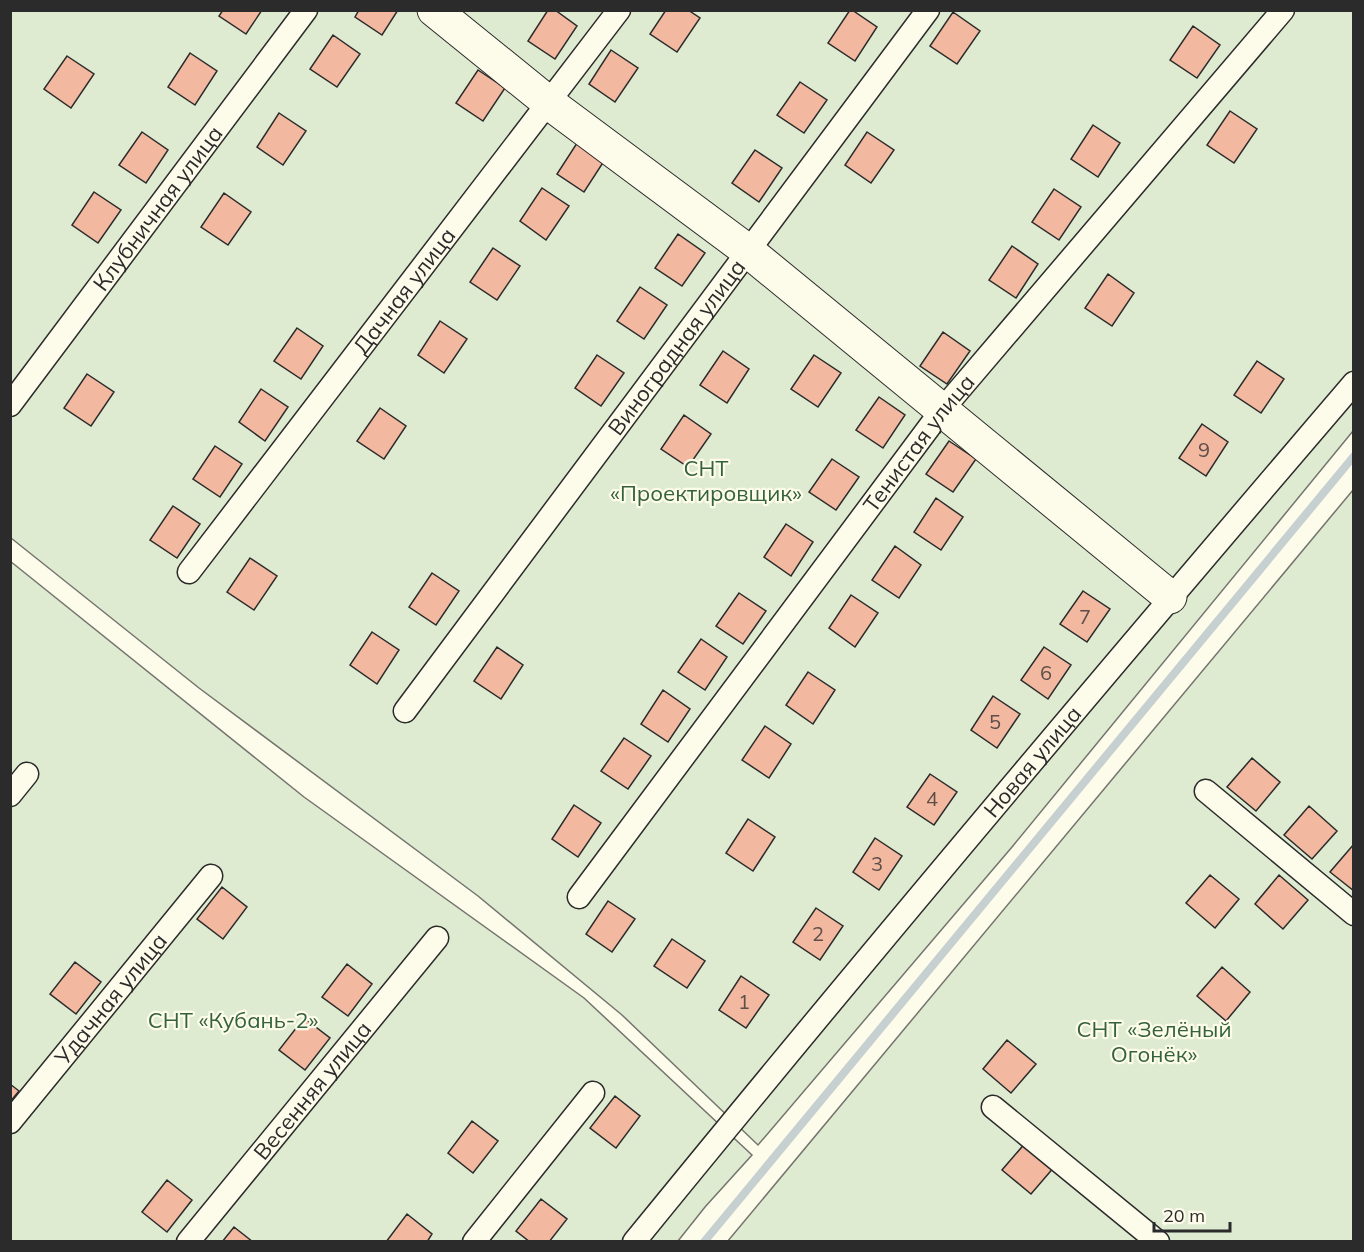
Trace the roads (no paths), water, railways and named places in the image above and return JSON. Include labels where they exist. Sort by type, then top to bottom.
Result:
[{"type":"street","name":"Клубничная улица","points":[[10,405],[306,10]]},
{"type":"street","points":[[434,10],[549,103],[748,251],[1170,597]]},
{"type":"street","name":"Дачная улица","points":[[189,573],[619,10]]},
{"type":"street","name":"Виноградная улица","points":[[405,711],[928,10]]},
{"type":"street","name":"Тенистая улица","points":[[579,897],[942,410],[1283,10]]},
{"type":"street","name":"Новая улица","points":[[634,1242],[1170,597],[1353,383]]},
{"type":"street","points":[[10,795],[27,774]]},
{"type":"street","points":[[1206,791],[1353,914]]},
{"type":"street","name":"Удачная улица","points":[[10,1122],[211,876]]},
{"type":"street","name":"Весенняя улица","points":[[188,1242],[437,938]]},
{"type":"street","points":[[474,1242],[593,1093]]},
{"type":"street","points":[[993,1107],[1158,1242]]},
{"type":"waterway","points":[[704,1242],[1354,456]]},
{"type":"park label","name":"СНТ «Проектировщик»","points":[[706,480]]},
{"type":"park label","name":"СНТ «Кубань-2»","points":[[233,1020]]},
{"type":"park label","name":"СНТ «Зелёный Огонёк»","points":[[1154,1042]]}]
